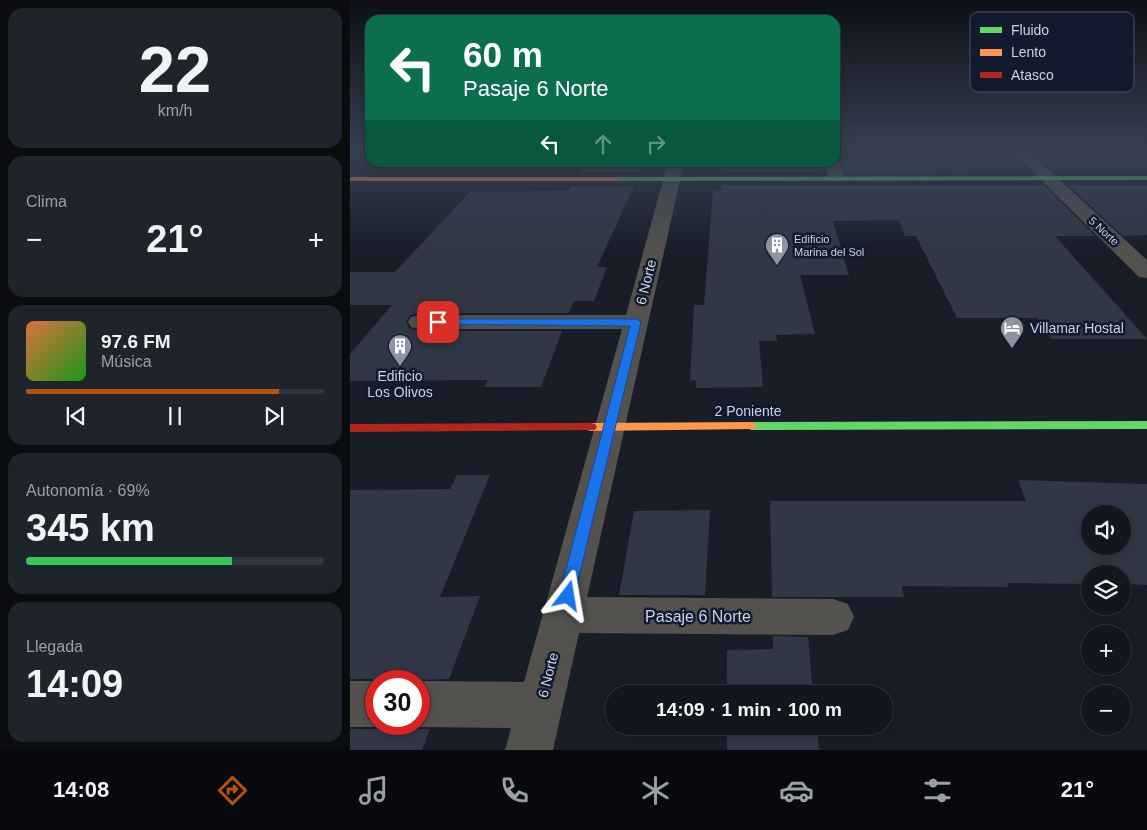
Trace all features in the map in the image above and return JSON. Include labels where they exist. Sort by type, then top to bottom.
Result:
[{"type":"street","name":"6 Norte","points":[[529,750],[671,184]]},
{"type":"street","name":"5 Norte","points":[[1054,184],[1147,272]]},
{"type":"street","points":[[420,322],[636,322]]},
{"type":"street","name":"2 Poniente","points":[[350,428],[1147,425]]},
{"type":"street","name":"Pasaje 6 Norte","points":[[563,615],[833,617]]},
{"type":"street","points":[[350,704],[365,704]]},
{"type":"street","points":[[430,704],[540,705]]},
{"type":"building","points":[[721,185],[1044,185],[1095,236],[1055,236],[1147,339],[1051,339],[1037,318],[957,318],[916,236],[905,236],[899,220],[833,221],[849,275],[800,275],[815,334],[776,335],[777,341],[759,341],[763,387],[696,388],[696,380],[690,381],[694,305],[704,305],[713,190],[721,190]]},
{"type":"building","points":[[1068,185],[1147,185],[1147,235],[1123,236]]},
{"type":"building","points":[[571,186],[634,186],[597,267],[607,267],[594,301],[574,301],[569,313],[420,313],[411,315],[406,321],[409,328],[420,331],[562,331],[541,387],[484,387],[488,380],[350,381],[350,354],[392,305],[350,305],[350,272],[395,272],[470,192],[568,191]]},
{"type":"building","points":[[457,475],[490,475],[440,597],[480,596],[449,679],[430,680],[430,670],[365,670],[365,679],[350,679],[350,490],[450,489]]},
{"type":"building","points":[[1018,480],[1147,484],[1147,585],[1131,584],[1131,565],[1081,565],[1081,584],[1007,583],[1008,587],[902,586],[904,597],[772,597],[770,501],[1026,501]]},
{"type":"building","points":[[710,510],[705,595],[619,595],[634,511]]},
{"type":"building","points":[[773,636],[808,637],[812,685],[727,685],[727,650],[773,649]]},
{"type":"building","points":[[350,729],[365,729],[365,735],[428,735],[422,750],[350,750]]},
{"type":"building","points":[[727,735],[818,735],[819,750],[727,750]]},
{"type":"traffic: fast","points":[[751,426],[1147,425]]},
{"type":"traffic: slow","points":[[591,427],[751,426]]},
{"type":"traffic: jam","points":[[350,428],[591,427]]},
{"type":"place","name":"Edificio Marina del Sol","points":[[777,266]]},
{"type":"place","name":"Villamar Hostal","points":[[1012,349]]},
{"type":"place","name":"Edificio Los Olivos","points":[[400,367]]},
{"type":"route","points":[[438,322],[636,322],[568,596]]}]
